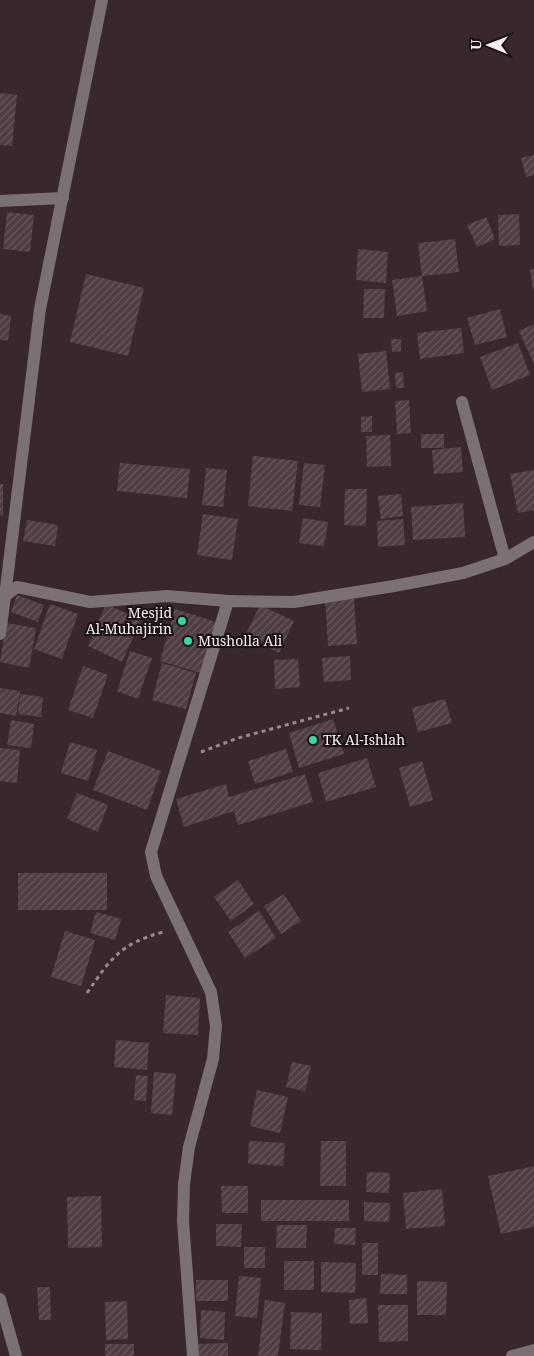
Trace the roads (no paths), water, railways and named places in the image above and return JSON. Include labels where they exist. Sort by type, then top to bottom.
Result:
[{"type":"street","points":[[0,634],[40,309],[102,0]]},
{"type":"street","points":[[0,201],[63,198]]},
{"type":"street","points":[[462,402],[505,559]]},
{"type":"street","points":[[5,596],[17,587],[23,587],[90,602],[168,596],[228,601],[294,602],[463,573],[505,559],[534,542]]},
{"type":"street","points":[[193,1356],[183,1221],[184,1184],[198,1111],[213,1059],[216,1026],[210,992],[156,876],[152,852],[228,601]]},
{"type":"street","points":[[0,1299],[16,1356]]},
{"type":"street","points":[[512,1356],[534,1350]]},
{"type":"place","name":"Mesjid Al-Muhajirin","points":[[182,621]]},
{"type":"place","name":"Musholla Ali","points":[[188,641]]},
{"type":"place","name":"TK Al-Ishlah","points":[[313,740]]}]
